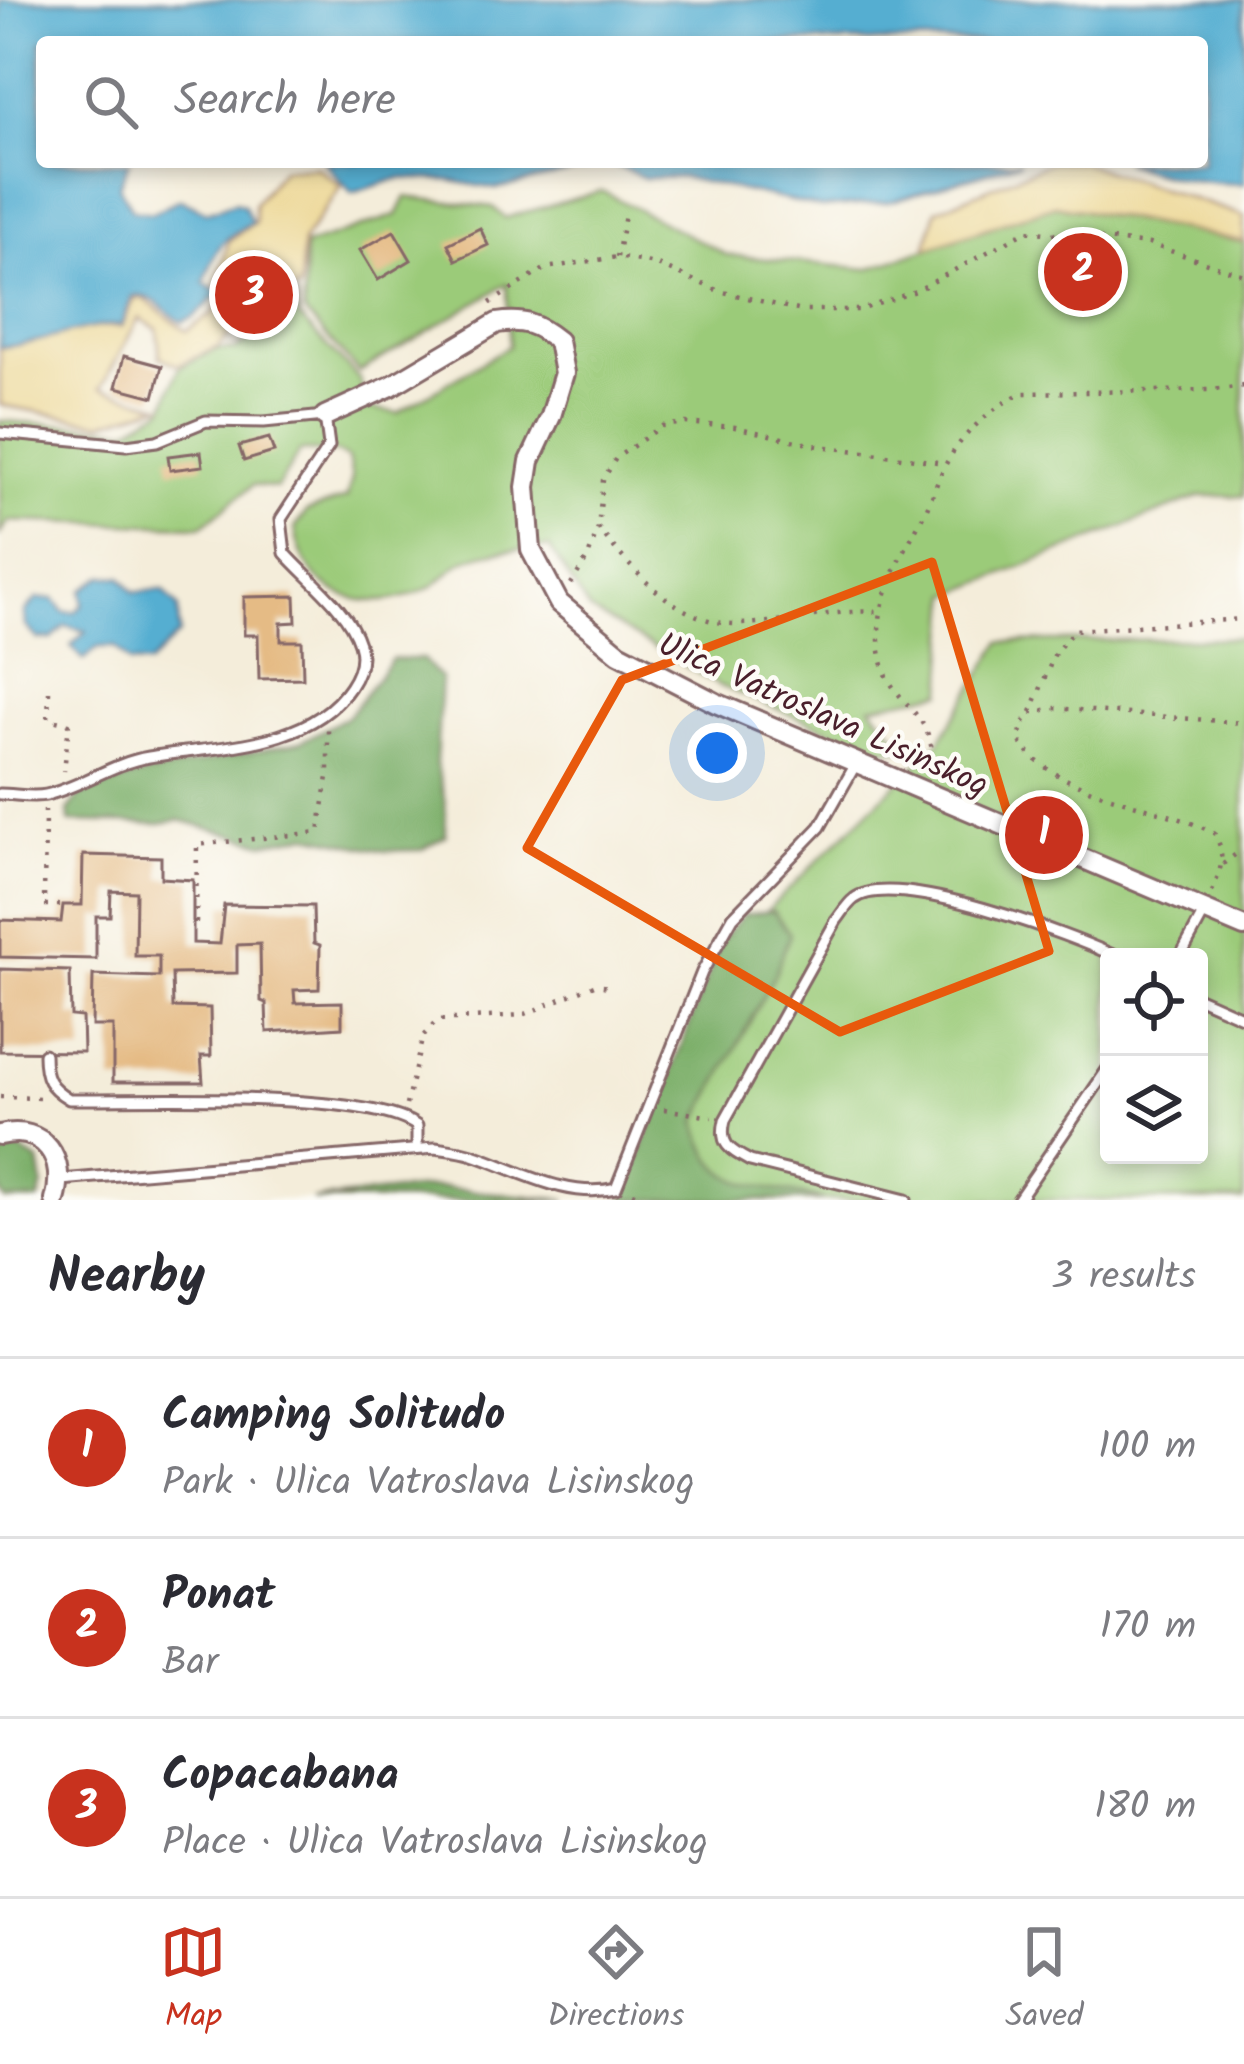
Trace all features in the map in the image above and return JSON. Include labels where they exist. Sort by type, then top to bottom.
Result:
[{"type":"street","name":"Ulica Vatroslava Lisinskog","points":[[325,416],[391,386],[497,323],[517,320],[538,325],[558,341],[564,373],[530,461],[526,487],[531,550],[560,603],[619,653],[716,703],[1244,927]]},
{"type":"street","points":[[0,1135],[20,1131],[38,1136],[52,1152],[61,1180],[55,1200]]},
{"type":"lane","points":[[0,433],[126,445],[157,442],[206,421],[325,416],[329,446],[281,520],[285,553],[348,621],[361,659],[355,679],[326,713],[269,737],[144,758],[45,795],[0,794]]},
{"type":"lane","points":[[61,1180],[416,1149],[469,1154],[571,1194],[597,1196],[616,1188],[702,972],[733,917],[820,827],[858,761]]},
{"type":"lane","points":[[906,1200],[750,1161],[728,1149],[721,1135],[836,921],[853,899],[868,892],[932,895],[1100,951]]},
{"type":"lane","points":[[1185,948],[1206,909]]},
{"type":"lane","points":[[1208,1002],[1244,1018]]},
{"type":"lane","points":[[44,1054],[51,1089],[69,1100],[303,1101],[403,1116],[417,1126],[416,1149]]},
{"type":"lane","points":[[1018,1200],[1100,1079]]},
{"type":"path","points":[[617,257],[626,209]]},
{"type":"path","points":[[473,313],[546,268],[617,257],[656,264],[719,291],[798,310],[860,310],[916,291],[1026,231],[1149,244],[1244,275]]},
{"type":"path","points":[[902,782],[932,751],[929,728],[883,666],[880,612],[886,586],[946,463],[977,424],[1022,392],[1244,386]]},
{"type":"path","points":[[560,603],[588,557],[609,469],[639,439],[662,426],[686,423],[735,428],[791,441],[946,463]]},
{"type":"path","points":[[598,528],[651,585],[682,609],[710,621],[738,625],[852,610],[880,612]]},
{"type":"path","points":[[1223,864],[1215,834],[1056,775],[1028,756],[1019,740],[1055,653],[1074,630],[1244,619]]},
{"type":"path","points":[[49,692],[48,719],[69,724],[63,787]]},
{"type":"path","points":[[1031,712],[1054,708],[1244,724]]},
{"type":"path","points":[[196,923],[197,845],[319,832],[328,776],[326,713]]},
{"type":"path","points":[[45,795],[44,905],[63,905]]},
{"type":"path","points":[[1206,909],[1223,864],[1236,854],[1244,855]]},
{"type":"path","points":[[403,1116],[424,1036],[439,1020],[523,1015],[593,985],[610,987]]},
{"type":"path","points":[[0,1097],[69,1100]]},
{"type":"path","points":[[647,1105],[725,1120]]},
{"type":"highlighted area","points":[[932,562],[1049,951],[840,1032],[527,848],[622,680]]},
{"type":"green space","points":[[602,191],[727,255],[868,269],[1055,205],[1244,242],[1244,496],[1201,496],[950,595],[943,692],[871,706],[907,749],[877,749],[720,686],[589,610],[549,547],[475,556],[434,585],[407,597],[384,601],[343,595],[311,571],[295,528],[307,511],[347,498],[352,478],[348,458],[335,452],[300,451],[277,488],[253,485],[202,526],[9,521],[0,534],[0,421],[128,429],[164,408],[179,368],[219,349],[235,350],[248,341],[242,332],[265,303],[295,295],[299,317],[360,380],[367,408],[398,413],[509,346],[507,284],[359,372],[304,312],[305,246],[397,215],[406,197],[493,207],[505,218]]},
{"type":"green space","points":[[1244,638],[1244,1200],[759,1200],[649,1155],[750,927],[939,742],[1001,642]]},
{"type":"green space","points":[[392,659],[423,659],[441,679],[436,764],[445,801],[446,836],[421,850],[384,851],[308,835],[264,843],[179,820],[160,824],[69,822],[68,811],[80,795],[133,777],[300,742],[348,716]]},
{"type":"green space","points":[[773,911],[790,934],[775,974],[697,1121],[705,1146],[729,1176],[824,1200],[623,1200],[721,940],[743,915]]},
{"type":"green space","points":[[15,1147],[39,1161],[43,1185],[39,1200],[5,1200],[0,1192],[0,1156]]},
{"type":"green space","points":[[435,1187],[566,1200],[312,1200]]},
{"type":"sand","points":[[318,168],[341,186],[303,241],[300,289],[263,301],[218,347],[178,365],[160,357],[157,329],[139,318],[101,388],[161,405],[102,423],[0,405],[0,347],[92,328],[122,327],[134,299],[143,298],[186,331],[211,315],[227,293],[217,284],[229,240],[255,222],[254,204],[282,169]]},
{"type":"sand","points":[[1037,168],[1098,168],[1244,216],[1244,242],[1055,205],[926,249],[936,210]]},
{"type":"water","points":[[0,0],[1244,0],[1244,184],[1183,179],[1142,168],[1208,168],[1208,36],[36,36],[36,168],[126,168],[119,186],[132,210],[152,213],[180,199],[207,212],[235,202],[244,205],[252,223],[220,246],[204,283],[220,293],[193,318],[182,322],[153,300],[132,296],[122,325],[0,347]]},
{"type":"water","points":[[329,168],[587,168],[496,189],[400,178],[352,193]]},
{"type":"water","points":[[621,168],[1000,168],[889,202],[822,208],[681,177],[645,178]]},
{"type":"water","points":[[103,576],[121,577],[134,592],[163,590],[178,607],[179,634],[149,664],[130,663],[115,647],[98,647],[84,660],[71,646],[86,631],[65,626],[52,639],[38,639],[26,626],[25,612],[37,599],[54,599],[64,612],[75,612],[83,605],[82,590]]},
{"type":"building","points":[[480,228],[488,245],[456,260],[448,244]]},
{"type":"building","points":[[394,231],[411,260],[378,280],[360,250]]},
{"type":"building","points":[[124,356],[162,366],[154,397],[116,387]]},
{"type":"building","points":[[269,438],[274,452],[244,461],[239,446]]},
{"type":"building","points":[[201,452],[203,466],[170,470],[168,456]]},
{"type":"building","points":[[295,596],[296,622],[281,623],[281,641],[302,641],[303,678],[259,679],[258,635],[244,635],[244,597]]},
{"type":"building","points":[[83,855],[161,857],[161,878],[193,880],[193,943],[220,944],[224,905],[313,906],[314,943],[320,945],[319,989],[294,990],[295,1003],[342,1002],[342,1027],[267,1032],[260,944],[237,945],[237,973],[172,974],[173,1007],[210,1008],[211,1056],[201,1056],[203,1082],[113,1082],[113,1026],[92,1026],[93,975],[159,977],[159,956],[135,956],[136,892],[111,891],[110,916],[96,916],[96,959],[0,957],[0,920],[61,922],[63,905],[82,905]]},
{"type":"building","points":[[0,969],[70,971],[71,1016],[82,1017],[83,1052],[0,1051]]},
{"type":"place","name":"Ponat","points":[[1083,272]]},
{"type":"place","name":"Copacabana","points":[[254,295]]},
{"type":"place","name":"Camping Solitudo","points":[[1044,835]]}]
